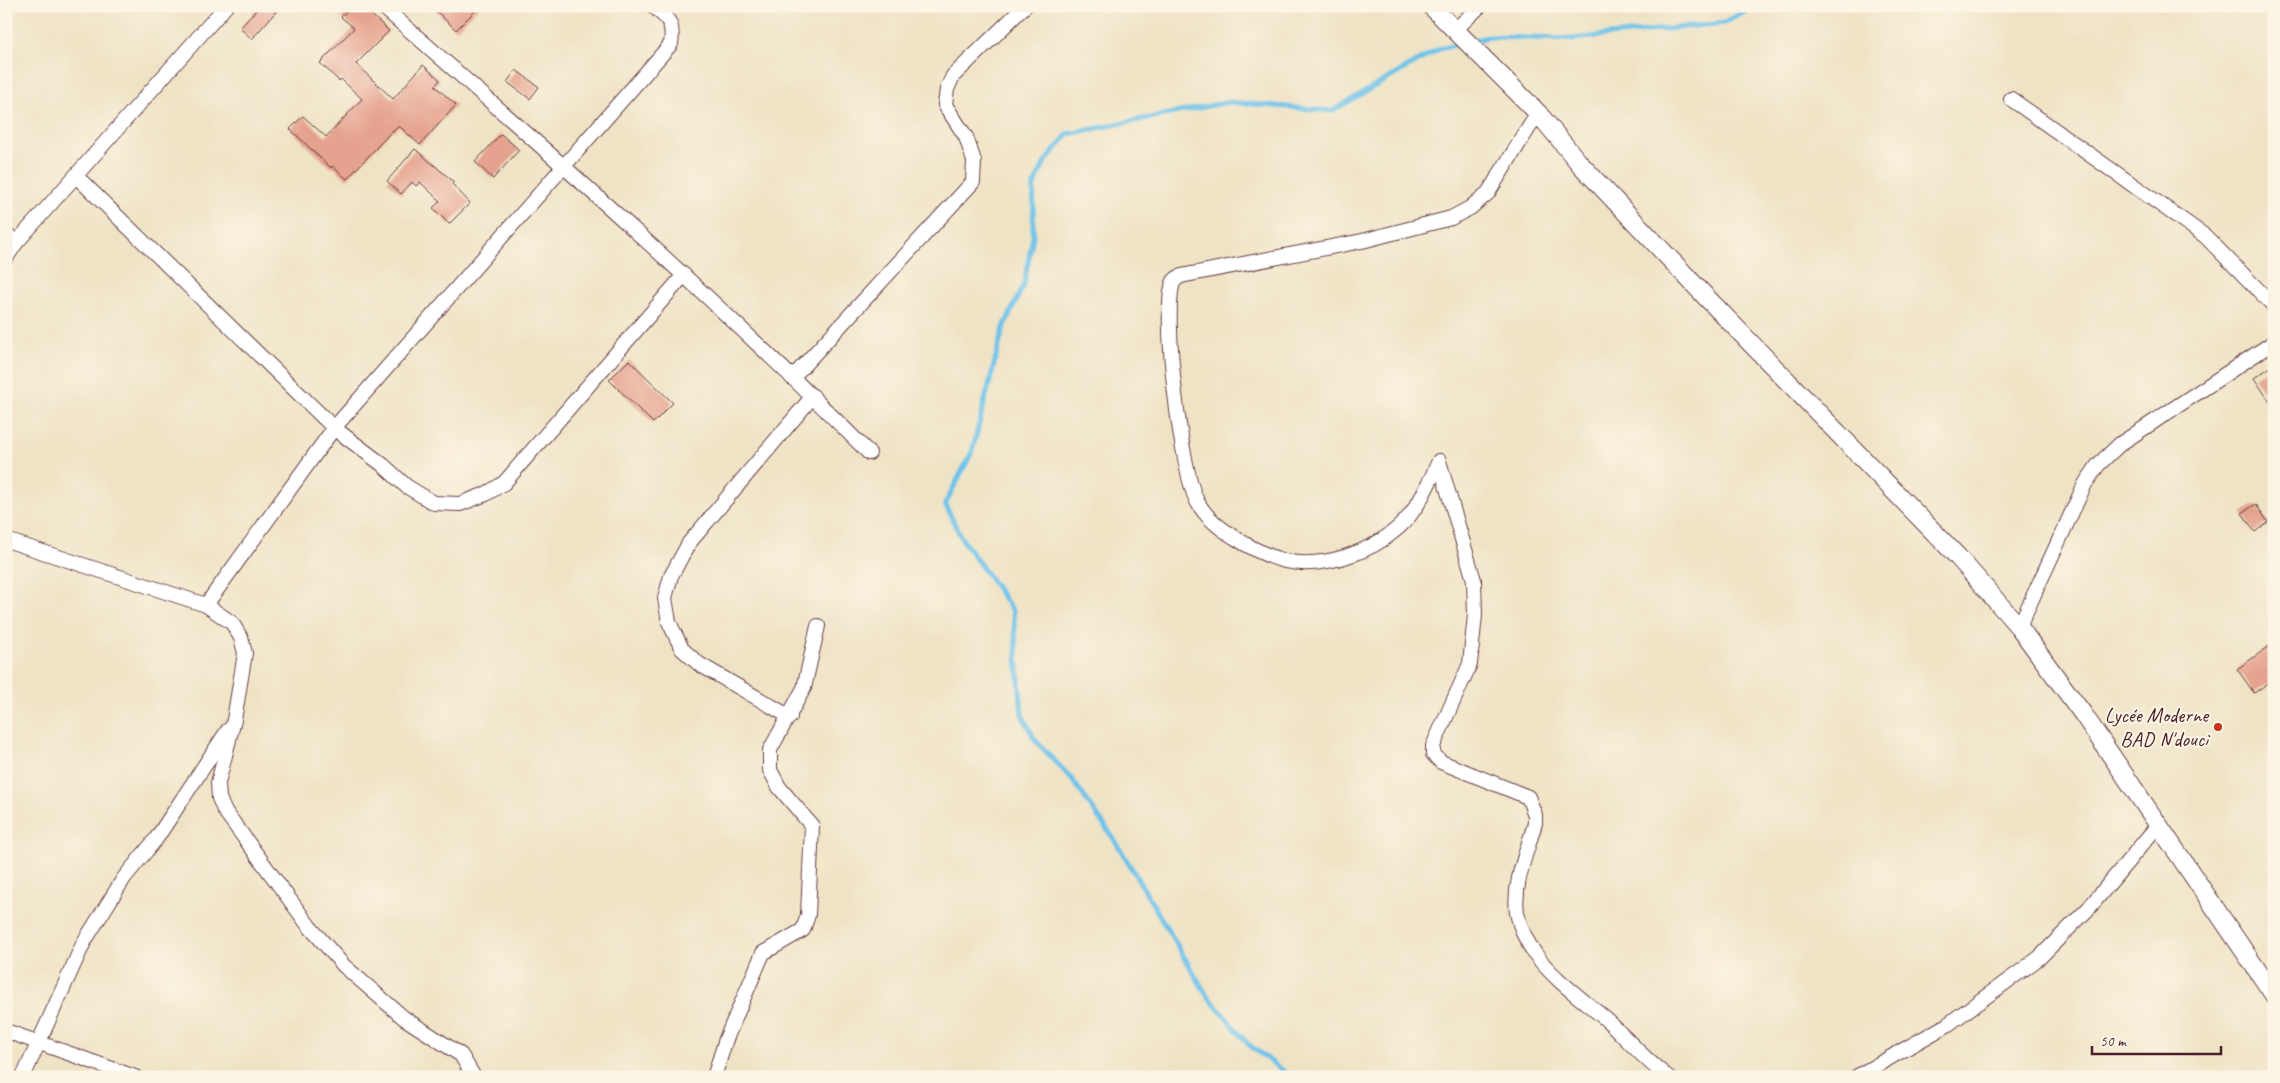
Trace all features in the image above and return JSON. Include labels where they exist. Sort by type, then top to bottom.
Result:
[{"type":"street","points":[[6,258],[11,238],[77,177],[226,6]]},
{"type":"street","points":[[382,6],[563,165],[684,275],[812,396],[869,453]]},
{"type":"street","points":[[206,605],[334,428],[670,44],[673,32],[669,21],[653,6]]},
{"type":"street","points":[[792,378],[973,182],[974,161],[966,137],[945,105],[947,89],[953,76],[1025,6]]},
{"type":"street","points":[[1431,6],[1538,114],[1598,184],[1958,557],[2019,627],[2040,652],[2274,995]]},
{"type":"street","points":[[1454,30],[1480,6]]},
{"type":"street","points":[[2011,99],[2204,236],[2274,306]]},
{"type":"street","points":[[1538,114],[1488,193],[1470,208],[1451,218],[1362,241],[1188,274],[1176,278],[1171,292],[1170,320],[1178,420],[1187,474],[1198,503],[1228,533],[1252,548],[1285,560],[1307,563],[1334,559],[1365,550],[1398,529],[1417,507],[1439,461],[1474,580],[1476,615],[1470,664],[1433,746],[1433,754],[1442,762],[1528,796],[1535,815],[1516,898],[1518,914],[1525,936],[1536,955],[1550,970],[1610,1024],[1649,1063],[1668,1077]]},
{"type":"street","points":[[77,177],[334,428],[383,465],[406,486],[434,503],[460,504],[486,494],[504,483],[684,275]]},
{"type":"street","points":[[2019,627],[2085,484],[2098,465],[2120,444],[2274,342]]},
{"type":"street","points":[[790,717],[699,664],[682,649],[669,622],[665,598],[672,576],[689,543],[719,510],[812,396]]},
{"type":"street","points":[[6,540],[206,605],[232,623],[241,638],[244,653],[234,720],[218,782],[219,798],[233,824],[309,926],[344,966],[404,1018],[461,1055],[470,1074]]},
{"type":"street","points":[[714,1077],[726,1039],[763,953],[803,930],[808,915],[812,826],[779,787],[770,770],[770,750],[790,717],[804,688],[818,626]]},
{"type":"street","points":[[23,1077],[37,1042],[84,942],[124,878],[156,839],[234,720]]},
{"type":"street","points":[[1856,1077],[1947,1025],[2039,958],[2088,909],[2159,824]]},
{"type":"street","points":[[6,1031],[134,1077]]},
{"type":"building","points":[[256,6],[281,6],[252,39],[240,28],[256,10]]},
{"type":"building","points":[[351,6],[362,6],[389,31],[356,64],[393,99],[423,65],[440,80],[435,86],[456,105],[420,145],[399,126],[393,130],[347,179],[332,166],[331,168],[290,129],[303,116],[326,137],[362,99],[341,79],[339,81],[320,63],[354,28],[341,17]]},
{"type":"building","points":[[431,6],[480,6],[456,30]]},
{"type":"building","points":[[516,70],[539,87],[530,99],[507,82]]},
{"type":"building","points":[[501,134],[519,150],[493,179],[475,162]]},
{"type":"building","points":[[415,149],[454,182],[452,184],[470,203],[449,224],[433,208],[440,201],[420,182],[416,186],[412,182],[401,194],[387,181]]},
{"type":"building","points":[[629,360],[673,403],[653,423],[609,380]]},
{"type":"building","points":[[2274,365],[2274,408],[2254,378]]},
{"type":"building","points":[[2256,504],[2268,522],[2255,532],[2242,513]]},
{"type":"building","points":[[2274,643],[2274,679],[2254,693],[2237,669]]},
{"type":"waterway","points":[[1471,41],[1488,37],[1572,39],[1724,23],[1755,6]]},
{"type":"waterway","points":[[1291,1077],[1248,1044],[1206,994],[1116,842],[1071,778],[1035,740],[1022,714],[1013,611],[962,539],[945,504],[972,452],[1003,329],[1024,284],[1033,236],[1034,185],[1045,162],[1068,134],[1229,102],[1332,111],[1439,49],[1463,43]]},
{"type":"place","name":"Lycée Moderne BAD N'douci","points":[[2218,727]]}]
